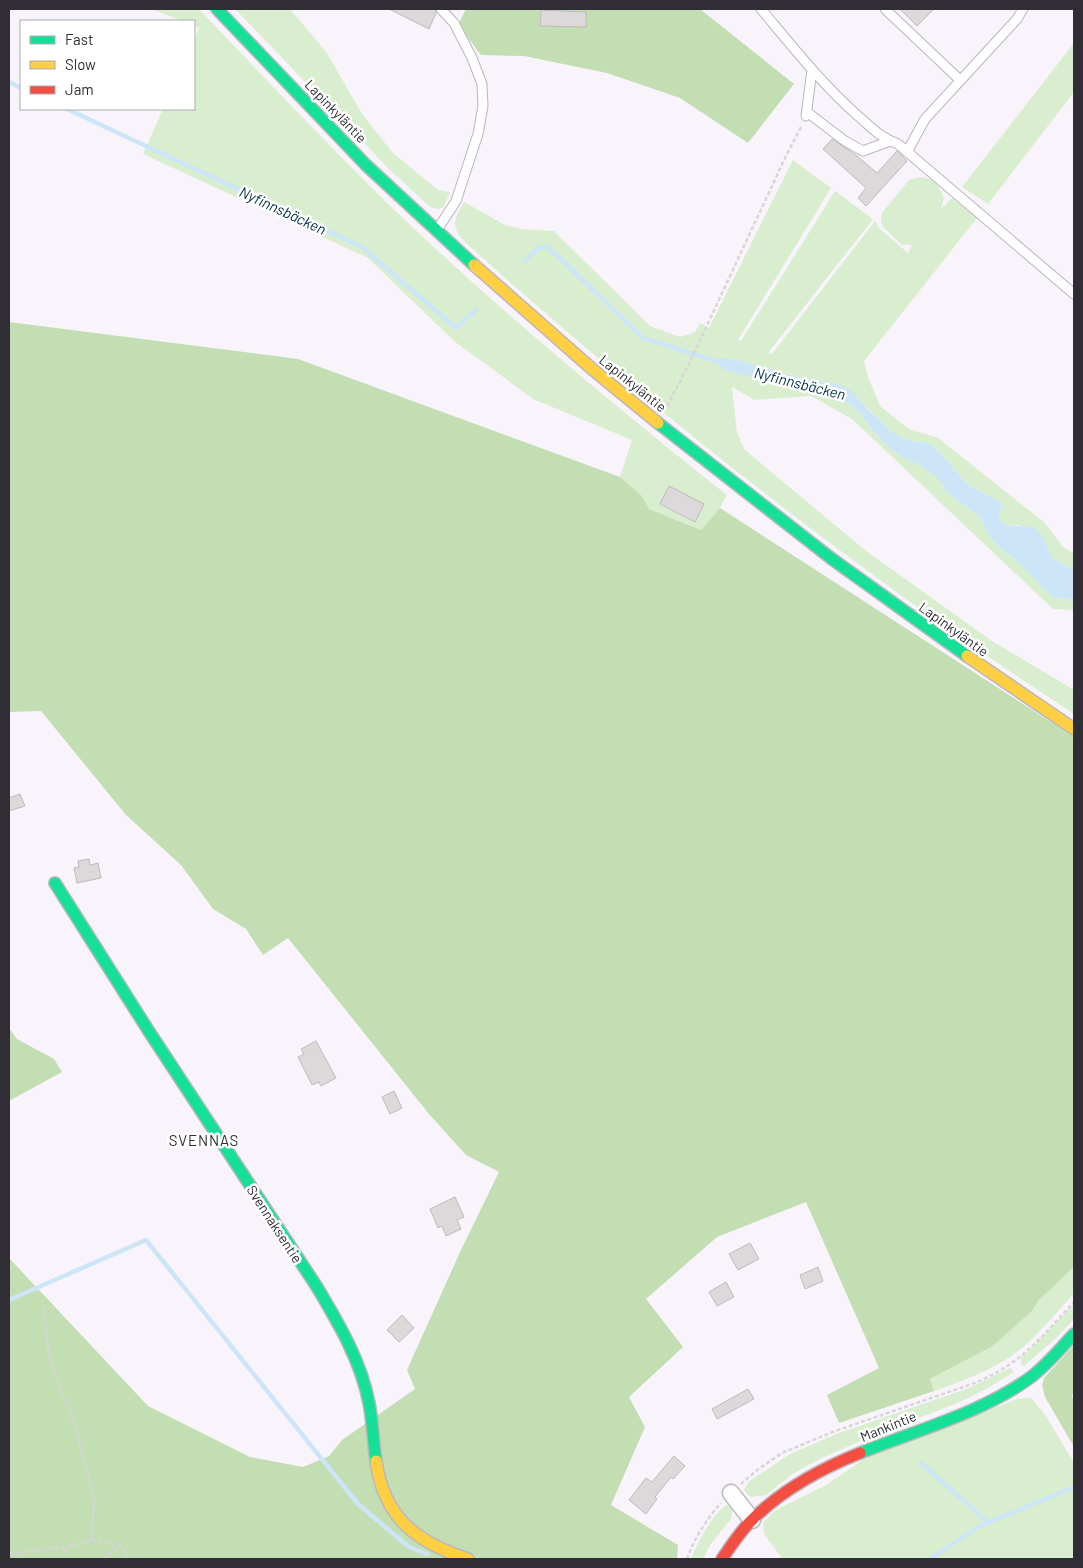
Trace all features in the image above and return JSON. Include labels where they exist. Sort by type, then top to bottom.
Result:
[{"type":"street","name":"Lapinkyläntie","points":[[217,9],[363,161],[519,307],[655,421],[771,513],[1000,680],[1074,729]]},
{"type":"street","name":"Svennaksentie","points":[[55,883],[317,1287],[338,1324],[358,1362],[368,1396],[378,1474],[395,1515],[420,1537],[453,1554],[468,1559]]},
{"type":"street","name":"Mankintie","points":[[722,1559],[752,1520],[791,1488],[819,1472],[857,1455],[1000,1396],[1027,1380],[1074,1334]]},
{"type":"street","points":[[731,1493],[752,1520]]},
{"type":"lane","points":[[436,231],[456,201],[478,134],[483,106],[482,84],[472,58],[454,24],[441,9]]},
{"type":"lane","points":[[761,9],[839,99],[884,139],[898,144],[1074,294]]},
{"type":"lane","points":[[885,9],[960,80]]},
{"type":"lane","points":[[907,152],[925,119],[1016,19],[1022,9]]},
{"type":"lane","points":[[812,70],[806,115],[845,141],[864,150],[890,141]]},
{"type":"path","points":[[655,421],[666,407],[688,366],[697,343],[806,115]]},
{"type":"path","points":[[688,1559],[690,1550],[708,1518],[731,1493],[757,1470],[782,1453],[835,1431],[975,1383],[995,1373],[1014,1361],[1039,1339],[1074,1302]]},
{"type":"path","points":[[44,1309],[49,1357],[76,1429],[94,1497],[92,1540]]},
{"type":"path","points":[[9,1554],[66,1547],[92,1540],[121,1546],[129,1559]]},
{"type":"path","points":[[103,1559],[121,1546]]},
{"type":"path","points":[[63,1559],[66,1547]]},
{"type":"green space","points":[[151,9],[199,9],[338,154],[468,279],[553,353],[727,495],[720,508],[701,530],[649,509],[642,496],[620,477],[632,440],[533,399],[454,341],[368,258],[143,154],[163,110],[195,110],[195,38],[199,28],[195,26],[195,20],[180,20]]},
{"type":"green space","points":[[235,9],[290,9],[327,53],[362,114],[392,152],[438,190],[450,192],[444,207],[438,209],[430,207],[389,169]]},
{"type":"green space","points":[[466,9],[700,9],[794,84],[748,143],[680,98],[607,73],[524,56],[481,55],[458,25]]},
{"type":"green space","points":[[1074,43],[1074,92],[988,204],[962,187]]},
{"type":"green space","points":[[793,160],[831,188],[738,340],[741,341],[835,191],[873,219],[768,353],[772,354],[875,221],[880,229],[908,253],[912,245],[902,245],[883,227],[881,221],[882,213],[909,180],[921,177],[931,179],[937,184],[944,198],[941,209],[952,198],[977,218],[864,361],[868,377],[880,406],[909,429],[938,438],[1045,523],[1063,547],[1074,553],[1074,570],[1052,558],[1042,535],[1019,525],[1005,525],[999,518],[1002,503],[968,485],[930,444],[903,439],[889,430],[880,419],[838,384],[801,378],[737,360],[797,387],[819,390],[852,405],[885,444],[900,456],[925,468],[936,477],[949,494],[979,516],[989,536],[1001,549],[1015,559],[1052,597],[1074,600],[1074,610],[1053,609],[852,419],[811,396],[754,400],[732,387],[737,433],[745,450],[865,550],[992,641],[1074,690],[1074,714],[915,606],[762,491],[686,431],[539,308],[467,244],[458,233],[455,224],[457,214],[464,202],[505,225],[522,229],[554,231],[650,326],[680,337],[695,332],[700,323],[709,328]]},
{"type":"green space","points":[[9,322],[298,359],[620,477],[642,496],[649,509],[701,530],[720,508],[1074,737],[1074,1267],[1038,1301],[1032,1311],[993,1346],[930,1379],[934,1391],[839,1423],[827,1395],[879,1368],[806,1202],[717,1237],[646,1299],[683,1347],[629,1397],[645,1427],[611,1505],[678,1545],[677,1559],[9,1559],[9,1258],[148,1406],[250,1457],[303,1467],[329,1456],[342,1440],[415,1389],[407,1370],[461,1250],[499,1172],[466,1155],[429,1114],[288,938],[263,955],[246,929],[213,909],[181,865],[126,815],[41,711],[9,712]]},
{"type":"green space","points":[[9,1028],[17,1039],[54,1059],[62,1072],[9,1101]]},
{"type":"green space","points":[[1074,1267],[1074,1293],[1027,1344],[995,1366],[934,1391],[930,1379],[993,1346],[1032,1311],[1038,1301]]},
{"type":"green space","points":[[1074,1304],[1074,1319],[1056,1338],[1024,1366],[1021,1365],[1021,1357]]},
{"type":"green space","points":[[1074,1345],[1074,1391],[1072,1396],[1074,1401],[1074,1447],[1045,1397],[1042,1385],[1044,1378]]},
{"type":"green space","points":[[1010,1368],[1014,1372],[988,1388],[960,1402],[867,1438],[822,1458],[794,1473],[766,1495],[750,1497],[744,1490],[748,1482],[790,1454],[839,1433],[969,1388]]},
{"type":"green space","points":[[1031,1398],[1044,1413],[1074,1463],[1074,1559],[779,1559],[781,1557],[764,1534],[763,1523],[774,1511],[826,1485],[864,1459],[1017,1399]]},
{"type":"green space","points":[[726,1505],[730,1505],[733,1508],[731,1519],[710,1545],[703,1559],[691,1559],[715,1515]]},
{"type":"water","points":[[723,358],[737,360],[801,378],[838,384],[851,390],[889,430],[903,439],[930,444],[968,485],[1002,503],[999,518],[1005,525],[1033,527],[1042,535],[1052,558],[1074,570],[1074,600],[1052,597],[1015,559],[1001,549],[989,536],[979,516],[949,494],[936,477],[925,468],[900,456],[885,444],[852,405],[819,390],[738,374],[723,369],[714,360]]},
{"type":"building","points":[[389,9],[435,9],[436,13],[429,29]]},
{"type":"building","points":[[900,9],[934,9],[917,26]]},
{"type":"building","points":[[541,10],[586,12],[586,27],[540,26]]},
{"type":"building","points":[[832,139],[856,155],[877,173],[897,151],[907,161],[866,206],[858,198],[866,188],[823,149]]},
{"type":"building","points":[[669,486],[704,504],[695,522],[660,504]]},
{"type":"building","points":[[20,794],[25,806],[9,811],[9,798]]},
{"type":"building","points":[[89,859],[90,865],[98,863],[101,878],[77,883],[74,868],[79,867],[78,861]]},
{"type":"building","points":[[316,1041],[336,1078],[321,1086],[319,1082],[312,1085],[298,1057],[304,1054],[301,1049]]},
{"type":"building","points":[[394,1091],[402,1108],[390,1114],[382,1097]]},
{"type":"building","points":[[455,1197],[464,1217],[457,1220],[461,1229],[446,1236],[442,1226],[438,1228],[430,1209]]},
{"type":"building","points":[[750,1243],[759,1259],[738,1270],[729,1254]]},
{"type":"building","points":[[818,1267],[823,1281],[805,1289],[800,1275]]},
{"type":"building","points":[[726,1282],[734,1297],[717,1306],[709,1292]]},
{"type":"building","points":[[402,1315],[414,1328],[399,1342],[387,1330]]},
{"type":"building","points":[[748,1389],[754,1399],[717,1419],[712,1409]]},
{"type":"building","points":[[674,1456],[685,1466],[673,1479],[671,1477],[655,1497],[657,1499],[646,1514],[629,1500],[646,1478],[652,1482]]},
{"type":"waterway","name":"Nyfinnsbäcken","points":[[9,82],[20,88]]},
{"type":"waterway","name":"Nyfinnsbäcken","points":[[69,110],[362,247],[456,328],[476,310]]},
{"type":"waterway","name":"Nyfinnsbäcken","points":[[526,260],[538,248],[548,247],[643,338],[719,362]]},
{"type":"waterway","points":[[9,1300],[146,1240],[358,1504],[409,1547],[427,1554]]},
{"type":"waterway","points":[[921,1463],[989,1523]]},
{"type":"waterway","points":[[930,1559],[978,1527],[1074,1487]]},
{"type":"traffic: fast","points":[[217,9],[366,165],[474,265]]},
{"type":"traffic: fast","points":[[658,423],[832,559],[967,656]]},
{"type":"traffic: fast","points":[[55,883],[150,1033],[317,1287],[333,1315],[361,1372],[370,1410],[376,1461]]},
{"type":"traffic: fast","points":[[860,1453],[949,1420],[992,1401],[1031,1377],[1074,1334]]},
{"type":"traffic: slow","points":[[474,265],[591,368],[658,423]]},
{"type":"traffic: slow","points":[[967,656],[1074,729]]},
{"type":"traffic: slow","points":[[376,1461],[386,1498],[395,1513],[406,1525],[418,1536],[433,1545],[468,1559]]},
{"type":"traffic: jam","points":[[722,1559],[746,1526],[774,1500],[830,1466],[860,1453]]},
{"type":"district","name":"SVENNAS","points":[[204,1140]]}]
